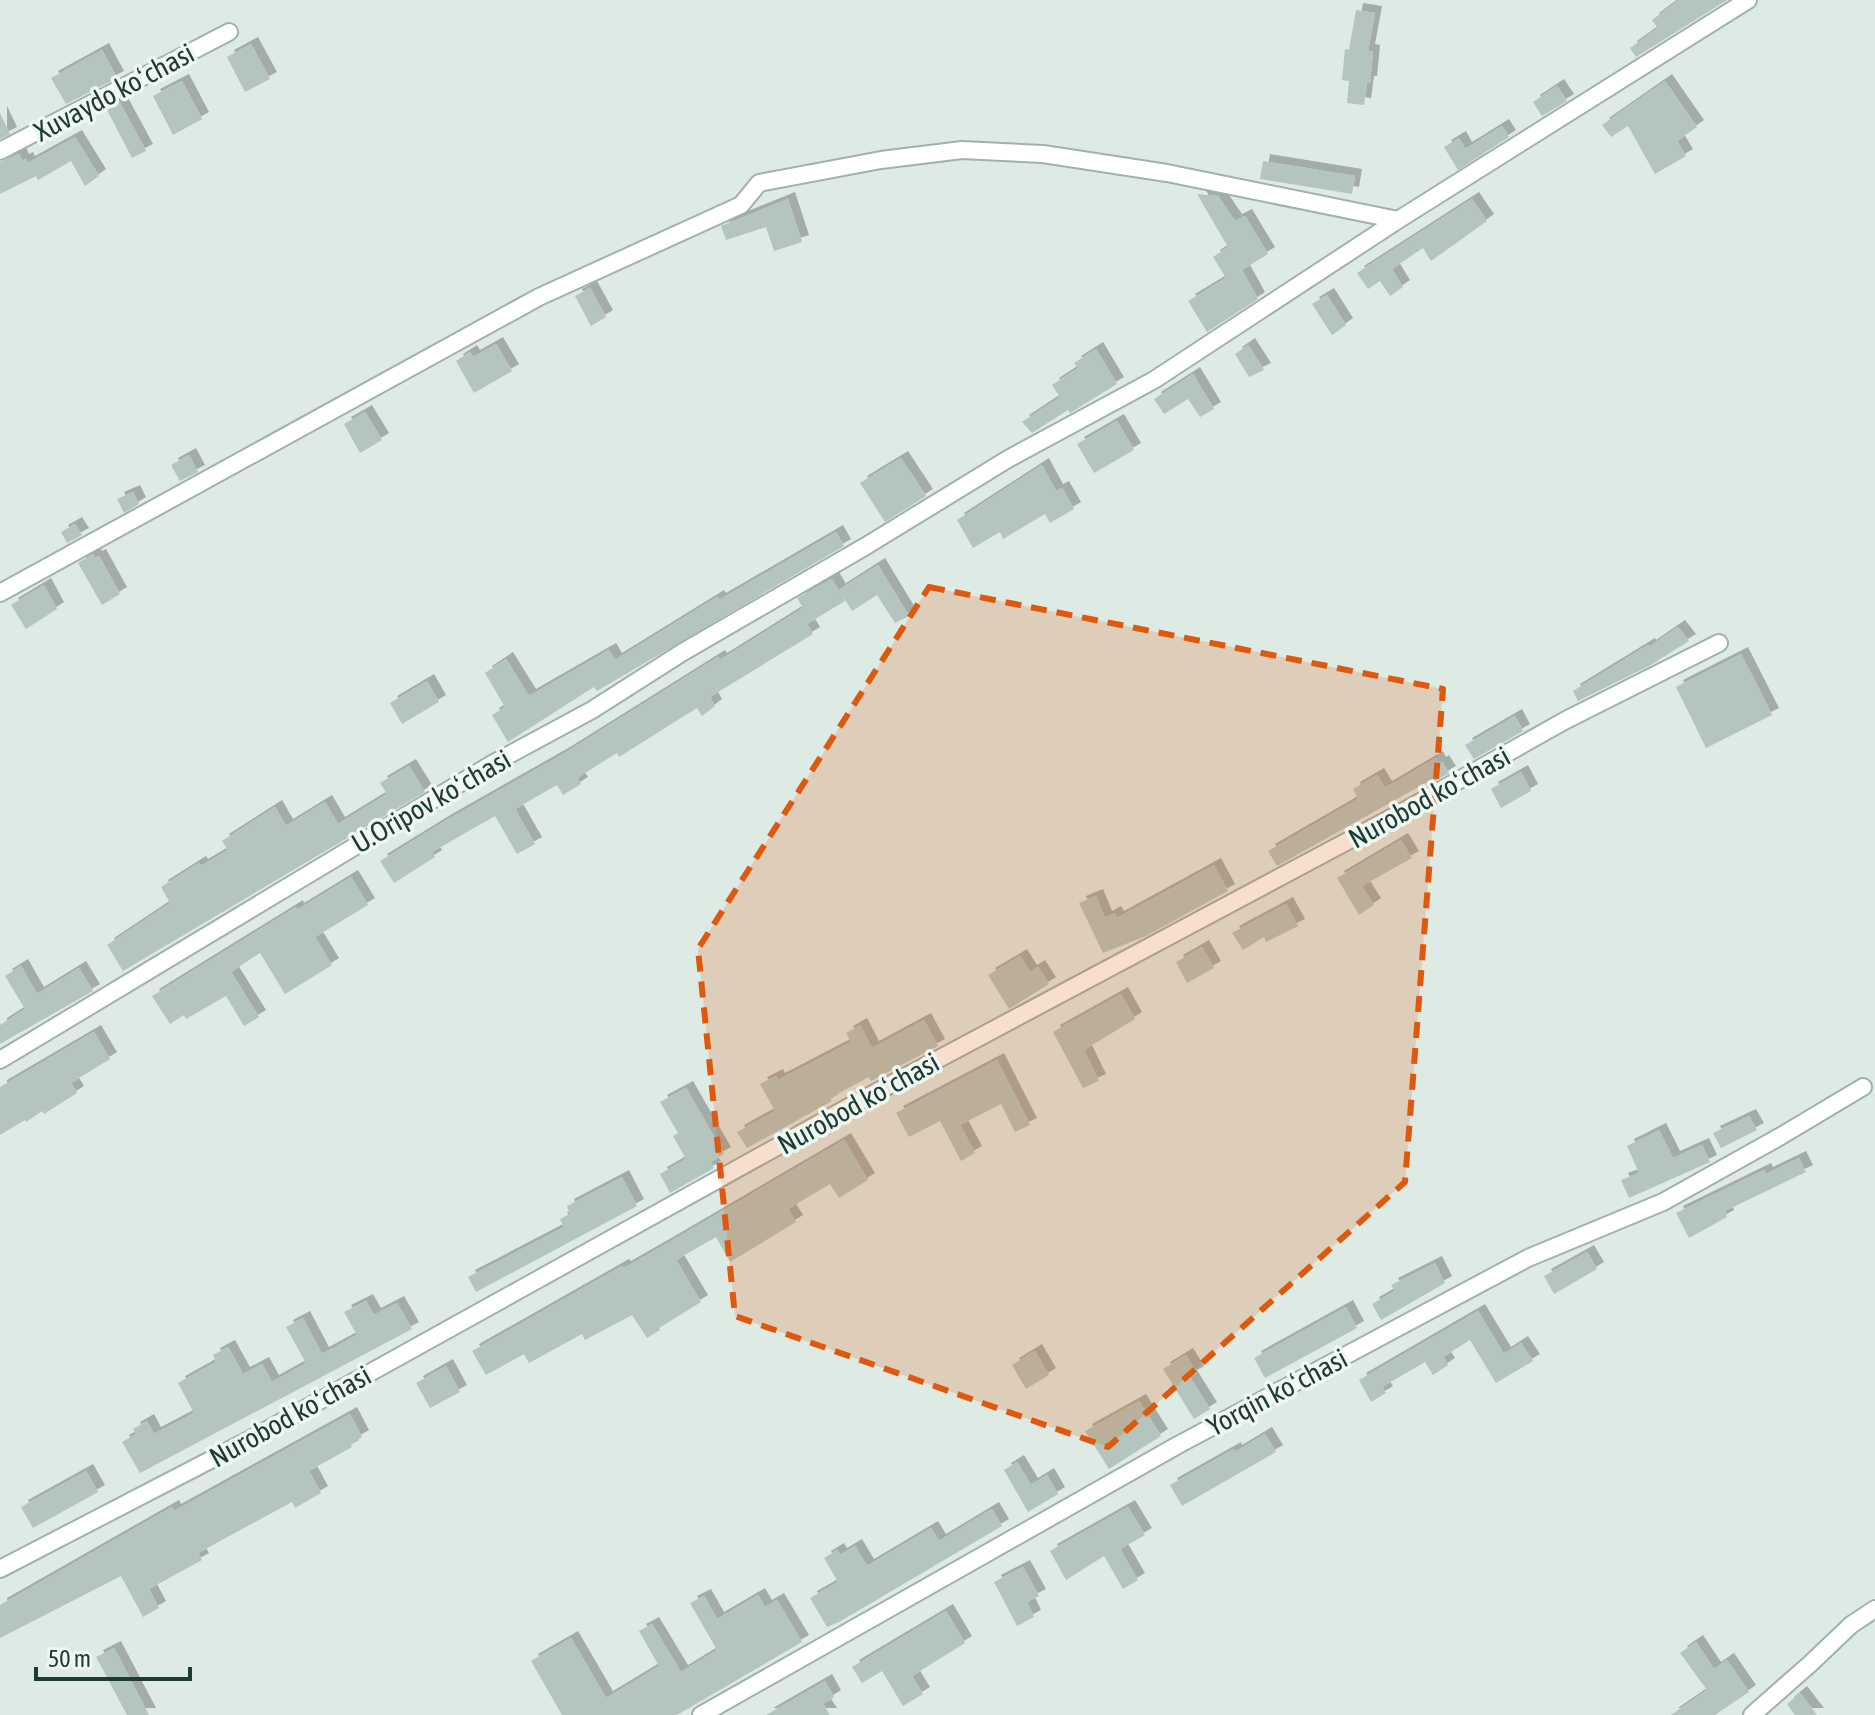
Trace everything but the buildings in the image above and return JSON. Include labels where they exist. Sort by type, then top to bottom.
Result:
[{"type":"street","name":"U.Oripov koʻchasi","points":[[0,1060],[492,764],[592,710],[683,652],[1008,459],[1154,380],[1398,220],[1748,0]]},
{"type":"street","name":"Xuvaydo koʻchasi","points":[[0,151],[229,32]]},
{"type":"street","points":[[0,593],[539,297],[741,205],[759,183],[881,160],[962,150],[1043,154],[1167,173],[1398,220]]},
{"type":"street","name":"Nurobod koʻchasi","points":[[0,1569],[247,1441],[854,1104],[1404,811],[1566,720],[1719,643]]},
{"type":"street","name":"Yorqin koʻchasi","points":[[701,1715],[1192,1437],[1528,1258],[1663,1202],[1863,1087]]},
{"type":"street","points":[[1752,1715],[1851,1625],[1875,1609]]},
{"type":"highlighted area","points":[[929,587],[1443,689],[1405,1182],[1108,1447],[735,1316],[698,949]]}]
